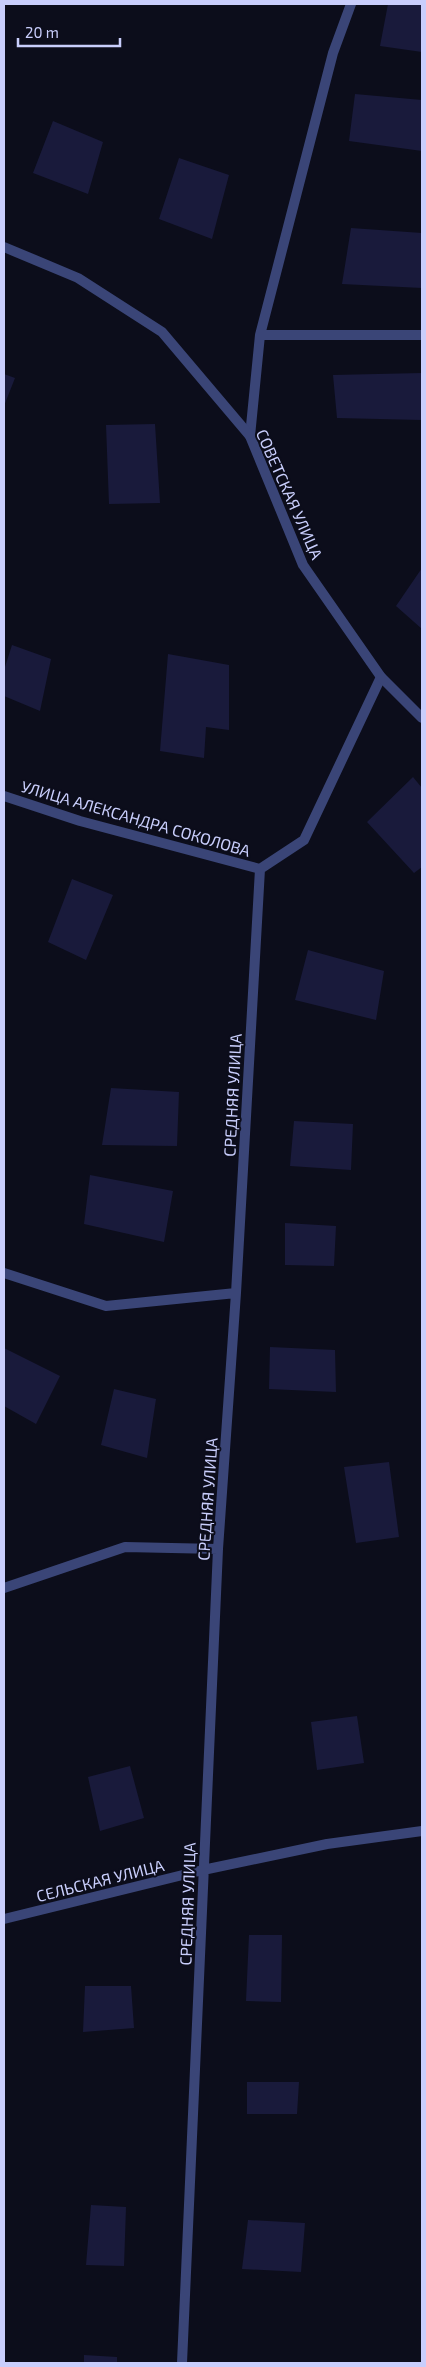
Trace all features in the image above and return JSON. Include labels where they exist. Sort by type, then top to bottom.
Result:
[{"type":"street","points":[[250,436],[260,335],[333,53],[351,4]]},
{"type":"street","name":"СОВЕТСКАЯ УЛИЦА","points":[[4,247],[78,278],[162,332],[250,436],[303,564],[381,677],[422,718]]},
{"type":"street","points":[[260,335],[422,335]]},
{"type":"street","points":[[260,870],[304,840],[381,677]]},
{"type":"street","name":"УЛИЦА АЛЕКСАНДРА СОКОЛОВА","points":[[4,796],[80,821],[260,870]]},
{"type":"street","name":"СРЕДНЯЯ УЛИЦА","points":[[182,2363],[218,1548],[236,1293],[260,870]]},
{"type":"street","points":[[4,1273],[106,1306],[236,1293]]},
{"type":"street","points":[[4,1588],[125,1547],[218,1548]]},
{"type":"street","name":"СЕЛЬСКАЯ УЛИЦА","points":[[4,1919],[203,1870],[327,1844],[422,1831]]},
{"type":"building","points":[[388,4],[422,4],[422,52],[380,46]]},
{"type":"building","points":[[355,94],[422,100],[422,151],[349,141]]},
{"type":"building","points":[[53,121],[103,142],[88,194],[33,173]]},
{"type":"building","points":[[179,158],[229,175],[212,239],[159,219]]},
{"type":"building","points":[[351,228],[422,233],[422,288],[342,284]]},
{"type":"building","points":[[422,373],[422,420],[337,418],[333,375]]},
{"type":"building","points":[[4,374],[15,378],[4,406]]},
{"type":"building","points":[[155,424],[160,503],[109,504],[106,425]]},
{"type":"building","points":[[422,568],[422,629],[396,606]]},
{"type":"building","points":[[12,645],[51,659],[40,711],[4,696],[4,670]]},
{"type":"building","points":[[168,654],[229,665],[229,730],[206,727],[204,758],[160,751]]},
{"type":"building","points":[[413,777],[422,788],[422,867],[414,873],[367,822]]},
{"type":"building","points":[[72,879],[113,895],[86,960],[48,942]]},
{"type":"building","points":[[308,950],[384,971],[376,1020],[295,1000]]},
{"type":"building","points":[[111,1088],[179,1092],[177,1146],[102,1145]]},
{"type":"building","points":[[294,1121],[353,1124],[351,1170],[290,1166]]},
{"type":"building","points":[[90,1175],[173,1191],[164,1242],[84,1224]]},
{"type":"building","points":[[285,1223],[336,1226],[334,1266],[285,1265]]},
{"type":"building","points":[[270,1347],[335,1350],[336,1392],[269,1389]]},
{"type":"building","points":[[4,1348],[60,1376],[36,1424],[4,1406]]},
{"type":"building","points":[[114,1389],[156,1399],[147,1458],[101,1445]]},
{"type":"building","points":[[389,1462],[399,1537],[356,1543],[344,1467]]},
{"type":"building","points":[[357,1716],[364,1763],[317,1770],[311,1722]]},
{"type":"building","points":[[130,1766],[144,1818],[100,1831],[88,1777]]},
{"type":"building","points":[[249,1935],[282,1935],[281,2002],[246,2001]]},
{"type":"building","points":[[85,1986],[131,1986],[134,2028],[83,2032]]},
{"type":"building","points":[[247,2082],[299,2082],[297,2114],[247,2114]]},
{"type":"building","points":[[91,2205],[126,2207],[124,2266],[86,2265]]},
{"type":"building","points":[[248,2220],[305,2223],[301,2272],[242,2269]]},
{"type":"building","points":[[84,2355],[117,2357],[117,2363],[84,2363]]}]
